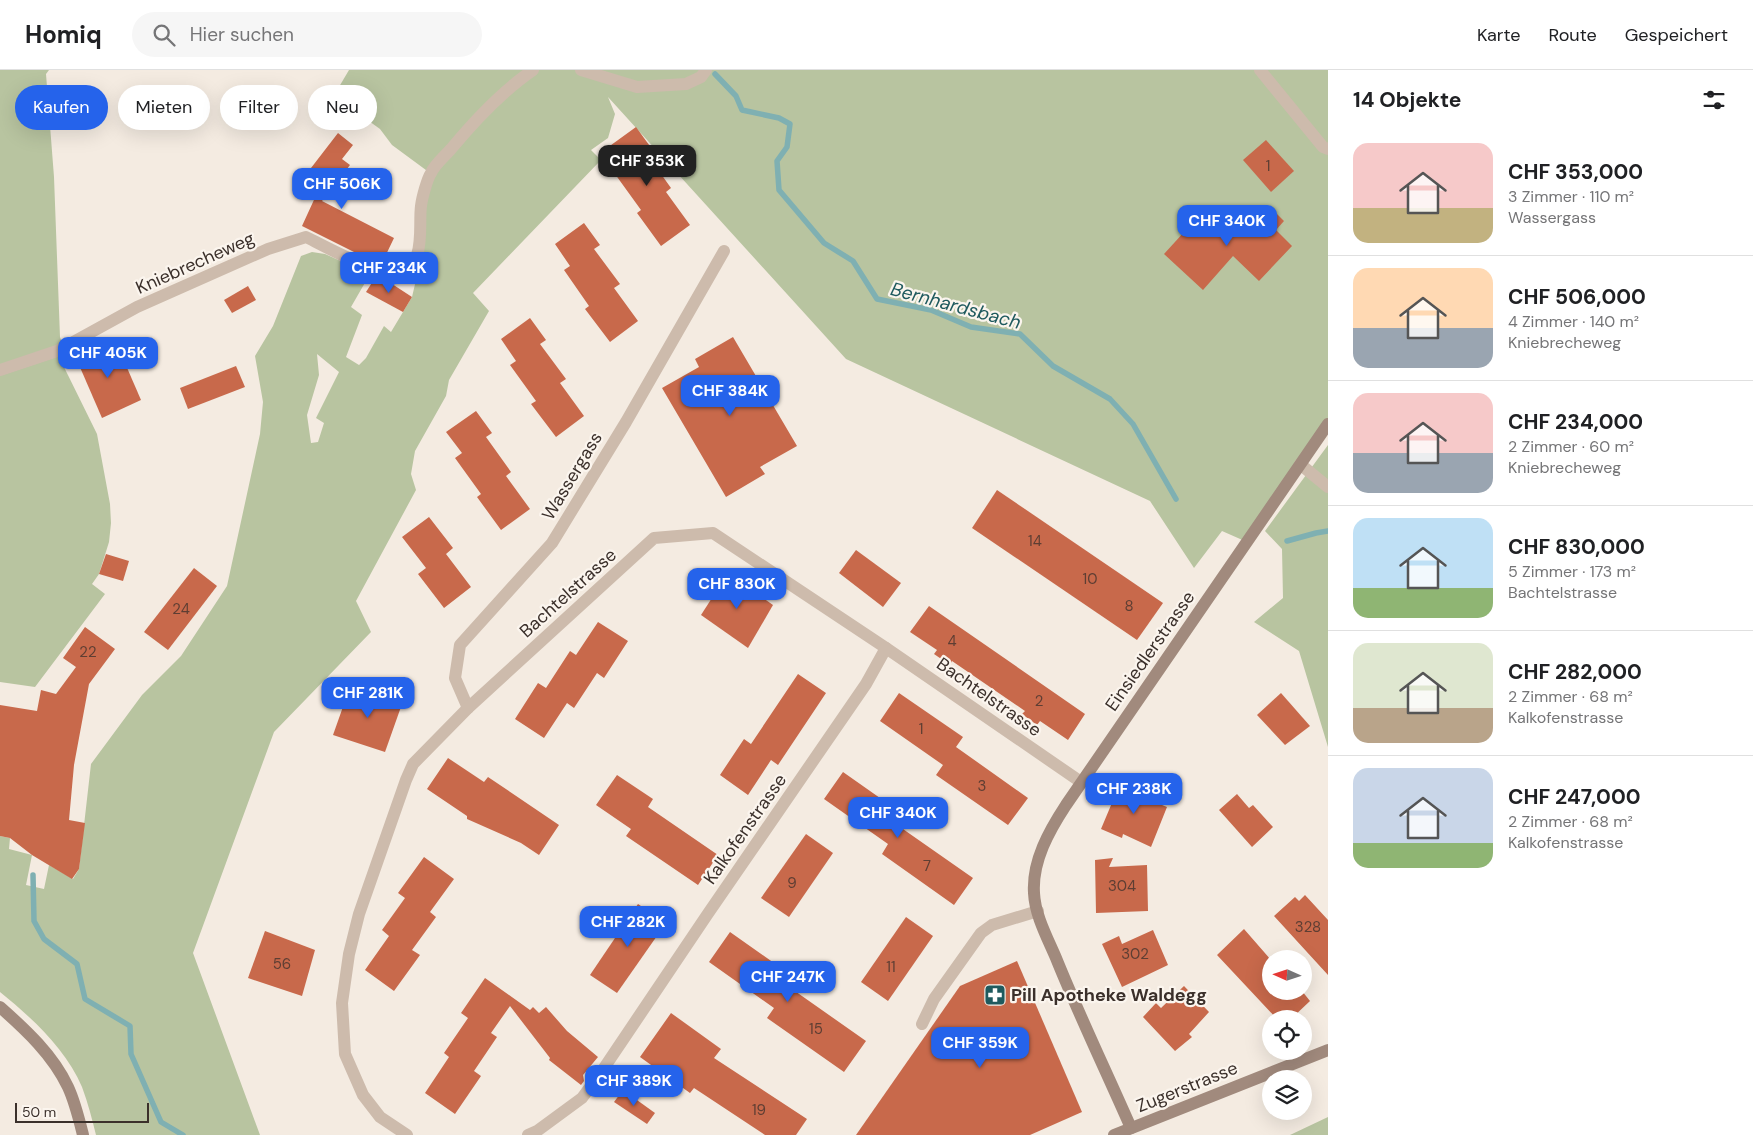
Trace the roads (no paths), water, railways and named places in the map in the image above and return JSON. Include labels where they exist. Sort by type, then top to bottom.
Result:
[{"type":"street","name":"Kniebrecheweg","points":[[0,370],[57,351],[146,304],[268,249],[306,238],[376,270],[394,273],[408,268],[417,257],[421,240],[421,206],[430,173],[468,129],[513,84],[533,70]]},
{"type":"street","points":[[581,70],[637,87],[686,84],[701,77],[706,70]]},
{"type":"street","points":[[1260,70],[1324,148],[1328,149]]},
{"type":"street","name":"Wassergass","points":[[468,708],[455,678],[460,645],[552,543],[626,422],[724,251]]},
{"type":"street","name":"Einsiedlerstrasse","points":[[1131,1128],[1065,980],[1038,911],[1034,894],[1034,877],[1038,861],[1052,827],[1081,782],[1328,424]]},
{"type":"street","points":[[1300,464],[1328,487]]},
{"type":"street","name":"Bachtelstrasse","points":[[407,1135],[380,1117],[363,1095],[345,1054],[342,1003],[349,954],[359,914],[399,795],[413,764],[468,708],[654,538],[713,533],[886,648],[1081,782]]},
{"type":"street","name":"Kalkofenstrasse","points":[[528,1135],[537,1131],[582,1098],[602,1071],[861,692],[886,648]]},
{"type":"street","points":[[922,1024],[934,999],[981,933],[992,924],[1038,911]]},
{"type":"street","points":[[0,1007],[17,1022],[53,1061],[68,1087],[83,1135]]},
{"type":"street","name":"Zugerstrasse","points":[[1114,1135],[1328,1050]]},
{"type":"waterway","name":"Bernhardsbach","points":[[715,74],[736,96],[742,110],[779,118],[790,124],[787,147],[777,161],[779,190],[824,243],[853,261],[877,299],[931,310],[971,327],[1020,334],[1053,366],[1110,399],[1133,424],[1176,499]]},
{"type":"waterway","points":[[1287,541],[1328,531]]},
{"type":"waterway","points":[[33,875],[34,921],[44,939],[77,964],[85,999],[130,1026],[131,1054],[161,1122],[183,1135]]},
{"type":"place","name":"Pill Apotheke Waldegg","points":[[995,995]]}]
